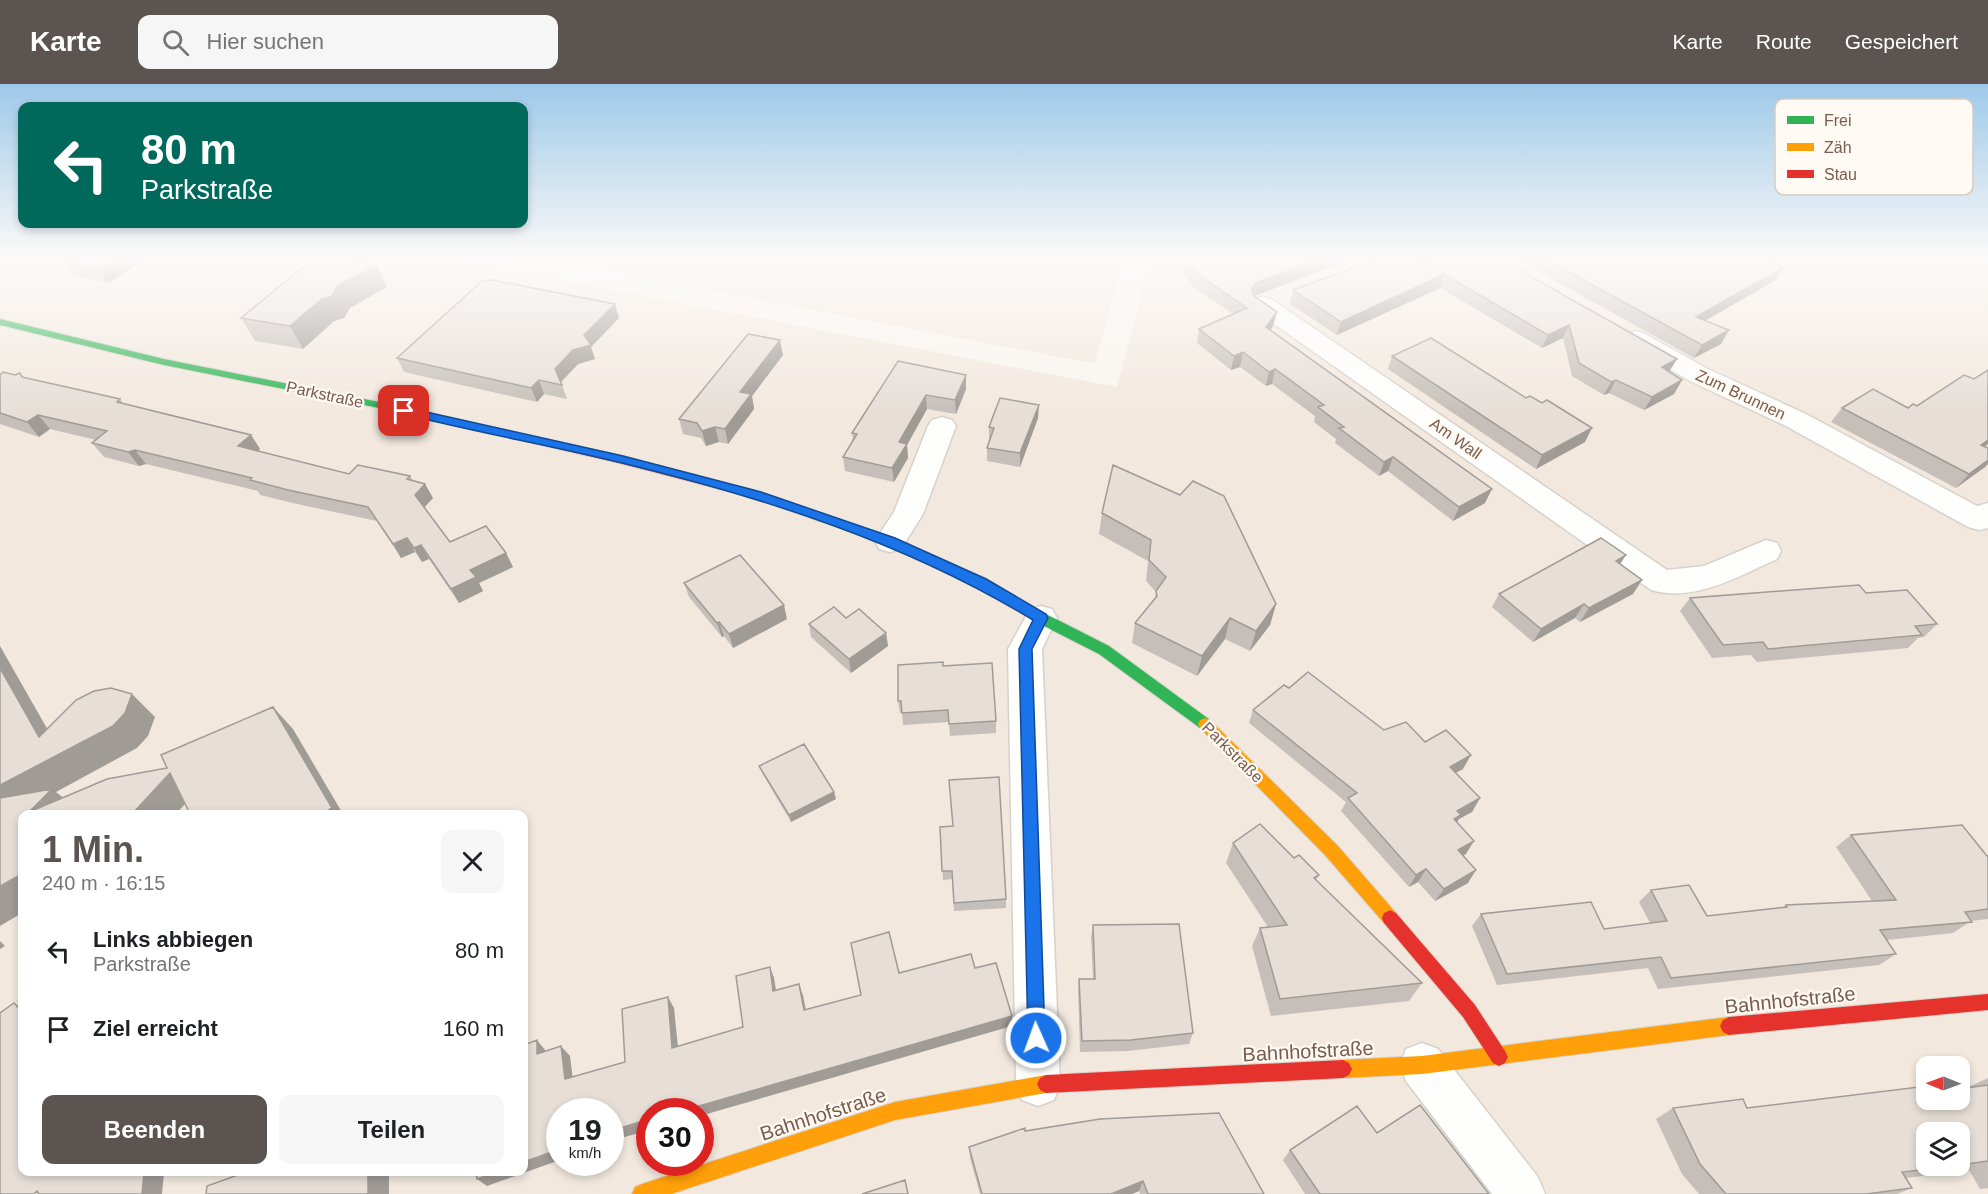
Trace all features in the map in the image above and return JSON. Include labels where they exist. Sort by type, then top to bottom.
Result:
[{"type":"street","name":"Am Wall","points":[[1272,311],[1662,582],[1709,577],[1766,551]]},
{"type":"street","name":"Parkstraße","points":[[0,322],[164,362],[317,391],[623,460],[757,495],[890,541],[981,582],[1041,618],[1104,650],[1200,719],[1331,850],[1469,1011],[1499,1057]]},
{"type":"street","name":"Zum Brunnen","points":[[1617,328],[1699,375],[1796,420],[1978,520],[1988,513]]},
{"type":"street","points":[[890,541],[908,514],[942,426]]},
{"type":"street","points":[[1038,1084],[1025,649],[1041,618]]},
{"type":"street","name":"Bahnhofstraße","points":[[642,1194],[895,1111],[1038,1084],[1422,1065],[1499,1057],[1765,1021],[1988,1002]]},
{"type":"street","points":[[1422,1065],[1521,1194]]},
{"type":"shaded area","points":[[0,311],[722,311],[1117,387],[1137,311],[1988,311],[1988,1194],[0,1194]]},
{"type":"shaded area","points":[[817,311],[1110,311],[1095,364]]},
{"type":"building","points":[[250,311],[308,311],[290,326],[241,318]]},
{"type":"building","points":[[449,311],[608,311],[584,335],[591,345],[573,350],[555,369],[562,385],[539,380],[531,388],[397,358]]},
{"type":"building","points":[[1241,311],[1275,311],[1277,312],[1266,327],[1492,489],[1459,507],[1393,457],[1384,462],[1339,428],[1344,427],[1318,407],[1324,405],[1275,369],[1269,372],[1243,352],[1234,356],[1199,329]]},
{"type":"building","points":[[1324,311],[1365,311],[1341,322]]},
{"type":"building","points":[[1507,311],[1592,311],[1677,359],[1662,367],[1682,380],[1652,397],[1616,380],[1611,382],[1579,363],[1569,325],[1548,335]]},
{"type":"building","points":[[1640,311],[1707,311],[1696,317],[1729,330],[1702,345]]},
{"type":"building","points":[[748,334],[780,340],[740,392],[751,394],[725,429],[715,427],[702,431],[697,423],[679,419]]},
{"type":"building","points":[[1431,338],[1526,398],[1530,396],[1542,403],[1547,400],[1592,428],[1542,455],[1392,356]]},
{"type":"building","points":[[898,361],[966,375],[955,400],[926,395],[899,442],[907,444],[892,468],[843,457],[857,434],[852,433]]},
{"type":"building","points":[[1988,370],[1988,440],[1981,445],[1988,448],[1988,460],[1969,474],[1842,408],[1873,389],[1908,408],[1913,404],[1917,406],[1964,375],[1974,379]]},
{"type":"building","points":[[3,372],[15,375],[20,373],[22,377],[120,399],[117,402],[251,435],[238,446],[349,474],[358,465],[410,476],[407,479],[425,484],[415,495],[450,542],[486,526],[506,553],[470,570],[476,577],[451,589],[421,545],[414,548],[407,538],[393,544],[368,507],[288,490],[250,480],[252,478],[135,450],[128,452],[92,443],[107,431],[38,415],[27,422],[0,413],[0,375]]},
{"type":"building","points":[[1000,398],[1039,405],[1020,453],[987,448],[994,428],[989,427]]},
{"type":"building","points":[[1113,465],[1180,495],[1193,481],[1224,496],[1276,604],[1256,631],[1230,618],[1202,656],[1135,623],[1157,596],[1156,591],[1166,577],[1149,560],[1151,540],[1102,513]]},
{"type":"building","points":[[1601,538],[1626,555],[1616,561],[1642,580],[1589,608],[1584,604],[1541,629],[1499,594]]},
{"type":"building","points":[[740,555],[784,605],[729,634],[684,583]]},
{"type":"building","points":[[1859,585],[1866,593],[1907,590],[1937,624],[1915,626],[1922,635],[1768,649],[1763,642],[1723,645],[1690,598]]},
{"type":"building","points":[[834,607],[846,618],[859,609],[886,633],[849,659],[809,624]]},
{"type":"building","points":[[943,662],[943,666],[992,663],[996,721],[949,724],[948,710],[902,713],[901,701],[898,701],[898,665]]},
{"type":"building","points":[[0,668],[39,737],[76,700],[94,691],[111,688],[132,694],[125,713],[113,726],[0,785]]},
{"type":"building","points":[[1308,672],[1384,730],[1406,722],[1425,742],[1446,730],[1471,755],[1450,767],[1480,798],[1457,811],[1461,815],[1454,819],[1474,841],[1458,850],[1476,870],[1444,889],[1426,869],[1416,875],[1348,798],[1357,793],[1253,710],[1284,685],[1289,688]]},
{"type":"building","points":[[273,707],[332,808],[329,810],[188,810],[170,773],[136,810],[34,810],[107,779],[167,768],[161,755]]},
{"type":"building","points":[[804,744],[834,792],[789,815],[759,766]]},
{"type":"building","points":[[999,777],[1006,899],[954,903],[952,871],[942,871],[940,827],[953,826],[949,780]]},
{"type":"building","points":[[52,789],[31,810],[18,810],[18,876],[0,886],[0,798]]},
{"type":"building","points":[[1260,824],[1294,858],[1299,855],[1319,875],[1314,878],[1422,983],[1280,999],[1260,928],[1287,925],[1233,843]]},
{"type":"building","points":[[1962,825],[1988,856],[1988,909],[1965,912],[1972,922],[1880,930],[1896,954],[1671,978],[1661,957],[1507,974],[1481,914],[1591,902],[1604,929],[1667,921],[1651,890],[1689,885],[1707,916],[1787,907],[1786,905],[1896,900],[1851,835]]},
{"type":"building","points":[[1179,924],[1193,1033],[1131,1040],[1082,1041],[1079,979],[1095,979],[1093,925]]},
{"type":"building","points":[[889,932],[899,973],[971,954],[975,968],[996,963],[1012,1016],[714,1102],[714,1098],[636,1098],[636,1123],[624,1127],[624,1098],[546,1098],[546,1154],[528,1161],[528,1043],[537,1040],[537,1054],[561,1046],[565,1079],[625,1062],[622,1009],[668,997],[672,1048],[743,1027],[736,976],[770,967],[773,991],[799,984],[804,1010],[861,995],[851,943]]},
{"type":"building","points":[[14,1003],[18,1008],[18,1176],[144,1176],[142,1194],[39,1194],[37,1191],[34,1194],[0,1194],[0,1013]]},
{"type":"building","points":[[1988,1085],[1988,1161],[1970,1163],[1970,1122],[1916,1122],[1916,1170],[1902,1172],[1912,1188],[1866,1194],[1726,1194],[1700,1164],[1673,1108],[1743,1099],[1747,1108],[1916,1087],[1916,1110],[1970,1110],[1970,1087]]},
{"type":"building","points":[[1420,1105],[1489,1194],[1320,1194],[1290,1150],[1357,1106],[1377,1133]]},
{"type":"building","points":[[1219,1113],[1264,1194],[1148,1194],[1143,1181],[1111,1194],[982,1194],[969,1147],[1025,1128],[1025,1131],[1100,1119]]},
{"type":"building","points":[[235,1176],[368,1176],[368,1194],[206,1194],[207,1186]]},
{"type":"building","points":[[905,1180],[908,1194],[862,1194]]},
{"type":"traffic: fast","points":[[0,322],[164,362],[394,408]]},
{"type":"traffic: fast","points":[[754,494],[890,541],[982,582],[1041,618],[1104,650],[1205,724]]},
{"type":"traffic: slow","points":[[1205,724],[1331,850],[1390,918]]},
{"type":"traffic: slow","points":[[1343,1069],[1422,1065],[1729,1026]]},
{"type":"traffic: slow","points":[[642,1194],[895,1111],[1046,1084]]},
{"type":"traffic: jam","points":[[394,408],[623,460],[754,494]]},
{"type":"traffic: jam","points":[[1390,918],[1469,1011],[1499,1057]]},
{"type":"traffic: jam","points":[[1729,1026],[1988,1002]]},
{"type":"traffic: jam","points":[[1046,1084],[1343,1069]]},
{"type":"route","points":[[404,411],[623,460],[757,495],[890,541],[981,582],[1041,618],[1025,649],[1036,1038]]}]
